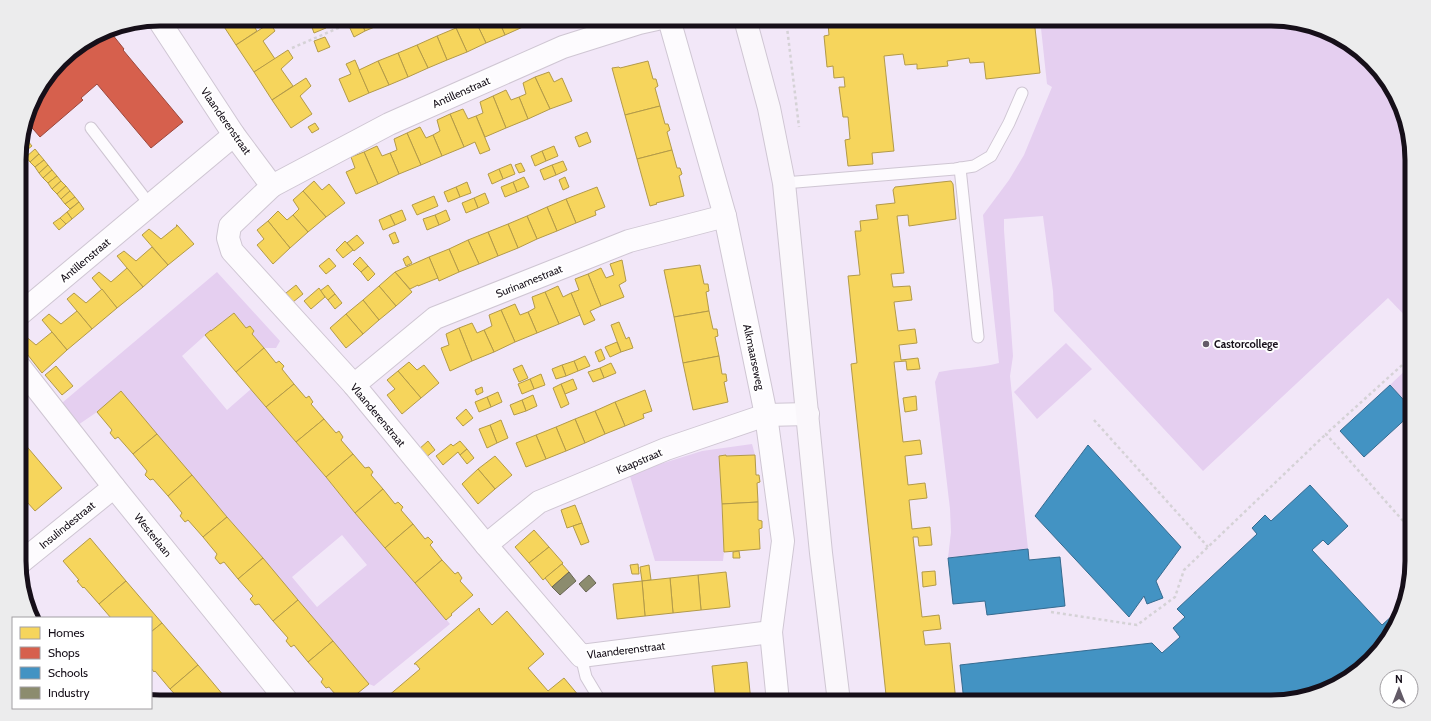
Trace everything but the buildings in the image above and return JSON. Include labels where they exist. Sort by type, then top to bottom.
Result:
[{"type":"street","name":"Vlaanderenstraat","points":[[162,26],[234,134],[272,186],[230,226],[228,238],[232,251],[354,385],[486,546],[581,656],[771,632]]},
{"type":"street","name":"Antillenstraat","points":[[272,186],[389,124],[563,47],[629,26]]},
{"type":"street","name":"Alkmaarseweg","points":[[671,26],[725,216],[766,415],[783,541],[771,632],[777,695]]},
{"type":"street","points":[[747,26],[769,108],[784,183],[821,553],[838,695]]},
{"type":"street","name":"Antillenstraat","points":[[26,309],[234,134]]},
{"type":"street","name":"Surinamestraat","points":[[354,385],[436,318],[629,241],[725,216]]},
{"type":"street","name":"Westerlaan","points":[[26,375],[114,487],[282,695]]},
{"type":"street","name":"Kaapstraat","points":[[486,546],[539,502],[666,449],[766,415],[808,414]]},
{"type":"street","name":"Insulindestraat","points":[[26,554],[114,487]]},
{"type":"lane","points":[[784,183],[974,166],[991,156],[1009,123],[1022,94]]},
{"type":"lane","points":[[91,128],[150,205]]},
{"type":"lane","points":[[960,168],[978,337]]},
{"type":"lane","points":[[581,656],[586,677],[596,695]]},
{"type":"path","points":[[292,48],[343,26]]},
{"type":"path","points":[[1051,612],[1137,625],[1175,598],[1184,570],[1326,434],[1405,362]]},
{"type":"path","points":[[1094,420],[1208,548]]},
{"type":"path","points":[[1326,434],[1405,523]]},
{"type":"shaded area","points":[[1041,26],[1289,27],[1314,33],[1346,49],[1366,65],[1387,93],[1395,109],[1404,142],[1405,316],[1388,298],[1203,471],[1054,311],[1053,291],[1043,216],[1004,219],[1013,356],[1010,376],[1028,549],[948,558],[951,532],[950,509],[935,382],[939,372],[999,363],[983,215],[1009,180],[1024,155],[1052,87],[1047,84]]},
{"type":"shaded area","points":[[217,272],[280,341],[276,348],[264,348],[252,334],[254,331],[250,326],[246,328],[234,313],[211,330],[182,356],[227,410],[251,389],[450,624],[374,686],[369,684],[121,392],[97,412],[75,427],[56,408]],"holes":[[[342,535],[367,565],[317,607],[292,577]]]},
{"type":"shaded area","points":[[1066,343],[1092,369],[1037,419],[1014,392]]},
{"type":"shaded area","points":[[1405,371],[1405,401],[1390,385]]},
{"type":"shaded area","points":[[752,444],[755,455],[719,456],[724,552],[723,561],[655,561],[630,476],[657,465],[702,451]]},
{"type":"place","name":"Castorcollege","points":[[1206,344]]}]
